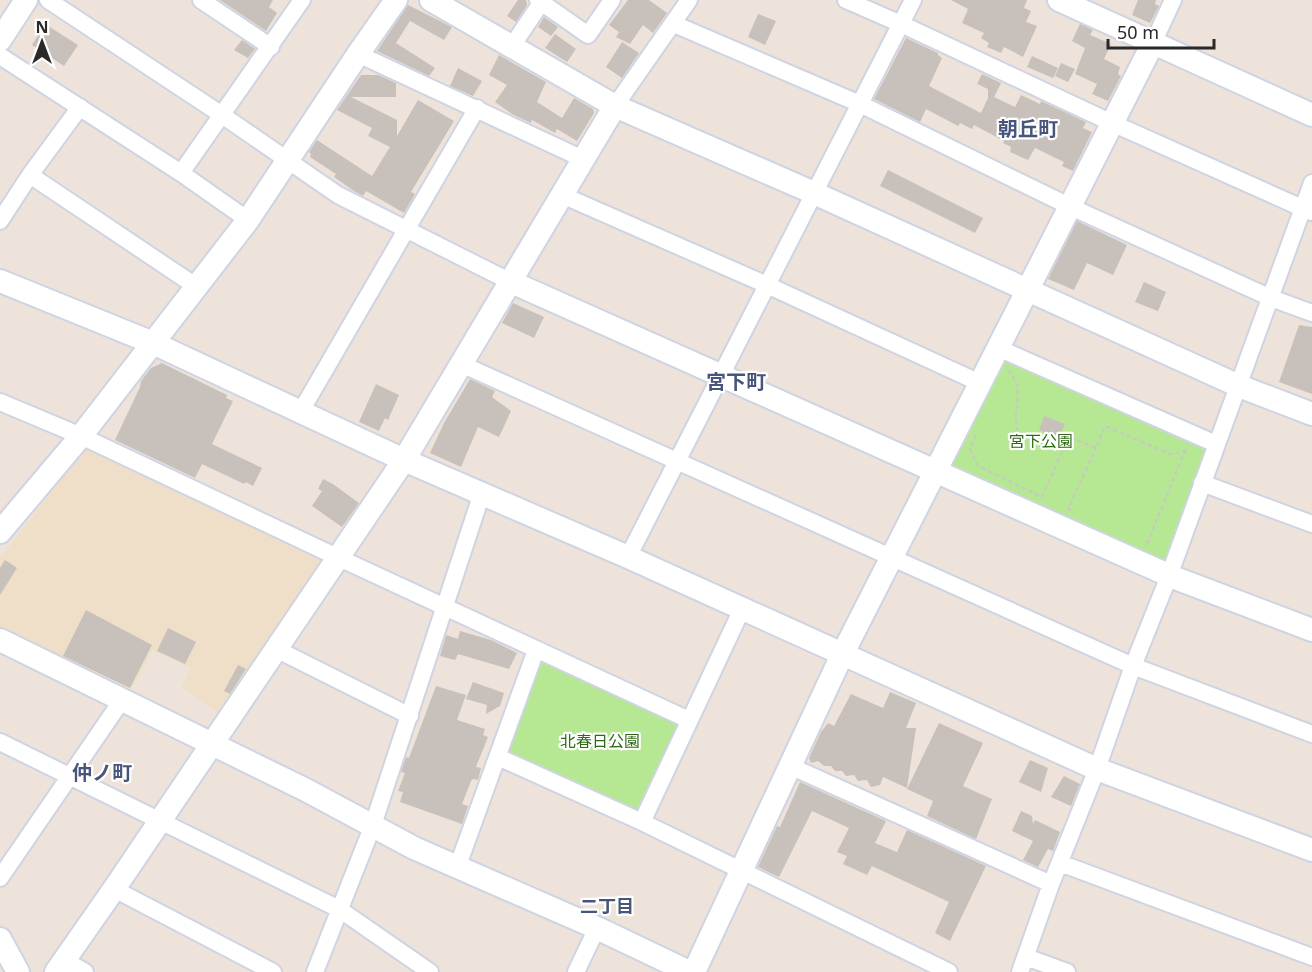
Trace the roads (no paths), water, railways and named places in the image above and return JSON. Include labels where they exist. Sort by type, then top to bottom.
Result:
[{"type":"street","points":[[0,40],[26,0]]},
{"type":"street","points":[[48,0],[338,195],[407,231],[509,281],[1169,576],[1312,630]]},
{"type":"street","points":[[201,0],[271,47]]},
{"type":"street","points":[[181,173],[302,0]]},
{"type":"street","points":[[4,521],[81,436],[248,220],[396,0]]},
{"type":"street","points":[[431,0],[615,106],[1239,386],[1312,414]]},
{"type":"street","points":[[512,46],[540,1],[588,35],[612,0]]},
{"type":"street","points":[[85,972],[60,966],[404,460],[615,106],[689,0]]},
{"type":"street","points":[[846,0],[1307,211]]},
{"type":"street","points":[[628,557],[914,0]]},
{"type":"street","points":[[1059,0],[1312,115]]},
{"type":"street","points":[[694,972],[842,655],[1071,207],[1173,0]]},
{"type":"street","points":[[674,24],[860,104],[1071,207],[1271,298],[1312,313]]},
{"type":"street","points":[[358,54],[584,159]]},
{"type":"street","points":[[0,56],[181,173],[248,220]]},
{"type":"street","points":[[0,221],[30,175],[80,107]]},
{"type":"street","points":[[301,411],[477,108]]},
{"type":"street","points":[[30,175],[197,287]]},
{"type":"street","points":[[1067,972],[1023,964],[1271,298],[1307,211],[1312,183]]},
{"type":"street","points":[[562,195],[767,285],[980,383]]},
{"type":"street","points":[[0,281],[153,343],[404,460],[628,557],[1097,769],[1312,850]]},
{"type":"street","points":[[998,348],[1216,444]]},
{"type":"street","points":[[462,364],[1133,666],[1312,734]]},
{"type":"street","points":[[0,402],[81,436],[689,720]]},
{"type":"street","points":[[1202,483],[1312,524]]},
{"type":"street","points":[[315,972],[373,825],[482,493]]},
{"type":"street","points":[[642,822],[742,609]]},
{"type":"street","points":[[0,639],[373,825],[414,848],[597,928],[689,972]]},
{"type":"street","points":[[276,649],[410,716]]},
{"type":"street","points":[[457,867],[536,650]]},
{"type":"street","points":[[0,878],[122,700]]},
{"type":"street","points":[[0,742],[339,909],[430,972]]},
{"type":"street","points":[[498,757],[642,822],[950,972]]},
{"type":"street","points":[[790,766],[1051,884]]},
{"type":"street","points":[[1060,864],[1312,957]]},
{"type":"street","points":[[114,889],[273,972]]},
{"type":"street","points":[[576,972],[597,928]]},
{"type":"street","points":[[0,939],[18,972]]},
{"type":"district","name":"朝丘町","points":[[1028,128]]},
{"type":"district","name":"宮下町","points":[[736,381]]},
{"type":"district","name":"仲ノ町","points":[[102,772]]},
{"type":"district","name":"二丁目","points":[[607,906]]},
{"type":"park label","name":"宮下公園","points":[[1041,441]]},
{"type":"park label","name":"北春日公園","points":[[600,741]]}]
